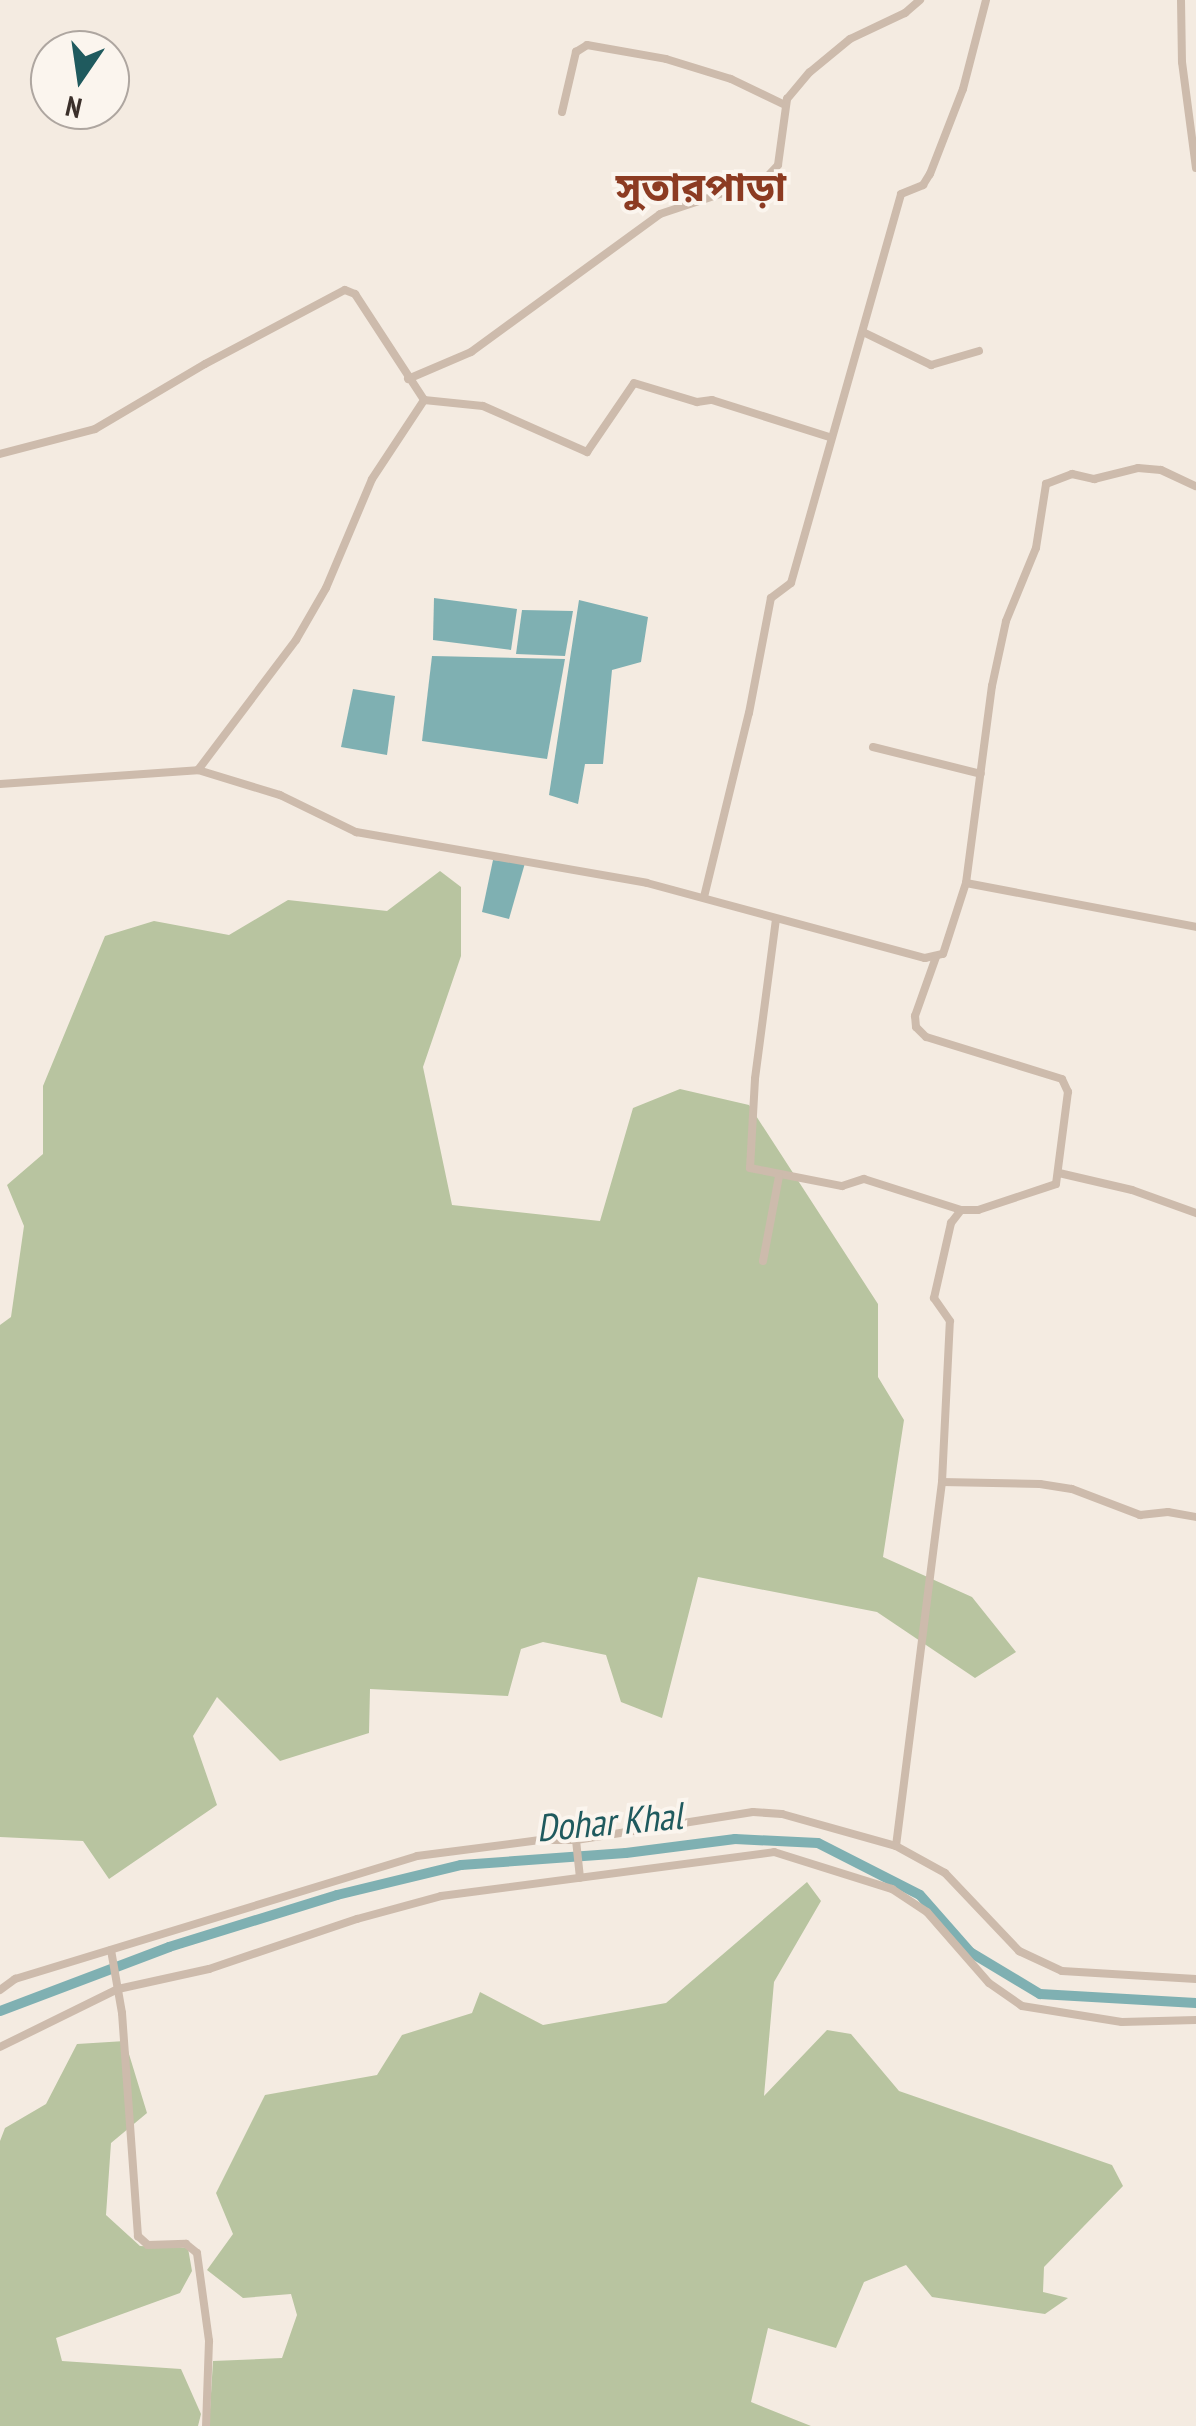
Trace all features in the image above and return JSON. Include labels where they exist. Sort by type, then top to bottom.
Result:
[{"type":"street","points":[[408,379],[471,352],[660,214],[765,179],[778,164],[785,105],[810,72],[850,39],[904,13],[920,0]]},
{"type":"street","points":[[704,897],[749,712],[771,598],[791,583],[829,437],[901,194],[922,186],[930,174],[962,89],[986,0]]},
{"type":"street","points":[[1181,0],[1196,168]]},
{"type":"street","points":[[562,112],[576,52],[587,46],[666,58],[731,79],[785,105]]},
{"type":"street","points":[[1186,89],[1196,83]]},
{"type":"street","points":[[0,454],[95,429],[205,364],[267,335],[344,290],[355,294],[424,400],[484,406],[587,452],[634,383],[697,402],[712,400],[829,437]]},
{"type":"street","points":[[863,332],[931,365],[979,351]]},
{"type":"street","points":[[198,770],[296,640],[326,588],[372,478],[424,400]]},
{"type":"street","points":[[0,784],[198,770],[280,795],[356,832],[704,897],[776,919],[936,957],[943,954],[966,883],[1002,637],[1036,548],[1046,484],[1072,474],[1094,479],[1138,468],[1161,470],[1196,486]]},
{"type":"street","points":[[874,747],[981,774]]},
{"type":"street","points":[[966,883],[1196,927]]},
{"type":"street","points":[[776,919],[755,1079],[750,1163],[753,1170],[842,1186],[864,1179],[961,1210],[978,1210],[1048,1190],[1056,1184],[1058,1173],[1068,1092],[1062,1079],[926,1037],[916,1028],[915,1016],[936,957]]},
{"type":"street","points":[[1058,1173],[1132,1190],[1196,1213]]},
{"type":"street","points":[[763,1260],[779,1176]]},
{"type":"street","points":[[896,1846],[942,1482],[950,1321],[934,1298],[951,1223],[961,1210]]},
{"type":"street","points":[[942,1482],[1040,1484],[1072,1489],[1140,1516],[1168,1512],[1196,1517]]},
{"type":"street","points":[[0,1990],[15,1978],[417,1856],[540,1840],[577,1842],[753,1812],[782,1814],[896,1846],[945,1873],[1020,1951],[1062,1971],[1196,1979]]},
{"type":"street","points":[[577,1842],[580,1878]]},
{"type":"street","points":[[0,2048],[118,1986],[208,1970],[357,1919],[440,1896],[774,1852],[892,1889],[927,1912],[989,1983],[1022,2006],[1122,2022],[1196,2020]]},
{"type":"street","points":[[112,1951],[138,2236],[148,2246],[186,2244],[196,2253],[210,2340],[206,2426]]},
{"type":"green space","points":[[440,871],[461,887],[461,956],[423,1067],[452,1205],[600,1221],[633,1108],[680,1089],[749,1105],[878,1304],[878,1377],[904,1420],[883,1557],[972,1597],[1016,1652],[975,1678],[877,1612],[698,1577],[662,1718],[621,1702],[606,1655],[543,1642],[521,1649],[508,1696],[370,1689],[369,1733],[280,1761],[217,1697],[193,1736],[217,1805],[109,1879],[83,1841],[0,1837],[0,1325],[11,1317],[24,1226],[7,1185],[43,1154],[43,1086],[105,936],[154,921],[229,935],[288,900],[387,911]]},
{"type":"green space","points":[[807,1882],[821,1901],[774,1982],[764,2096],[827,2030],[851,2034],[899,2091],[1112,2165],[1123,2186],[1044,2267],[1043,2292],[1068,2298],[1045,2314],[932,2297],[906,2265],[864,2282],[836,2348],[768,2328],[751,2402],[811,2426],[209,2426],[213,2361],[282,2358],[297,2315],[291,2294],[243,2298],[207,2270],[233,2234],[216,2193],[265,2095],[377,2075],[402,2035],[472,2013],[480,1992],[543,2025],[666,2003]]},
{"type":"green space","points":[[125,2041],[147,2113],[111,2143],[106,2215],[140,2246],[188,2248],[192,2271],[180,2293],[56,2338],[62,2361],[181,2369],[201,2414],[198,2426],[0,2426],[0,2141],[5,2128],[46,2104],[77,2044]]},
{"type":"water","points":[[434,598],[517,609],[511,650],[433,640]]},
{"type":"water","points":[[579,600],[648,617],[641,662],[612,670],[603,764],[585,764],[578,804],[549,795]]},
{"type":"water","points":[[522,610],[573,611],[565,656],[516,654]]},
{"type":"water","points":[[432,656],[565,659],[547,759],[422,741]]},
{"type":"water","points":[[353,689],[395,696],[387,755],[341,747]]},
{"type":"water","points":[[493,860],[525,863],[509,919],[482,912]]},
{"type":"waterway","name":"Dohar Khal","points":[[0,2011],[169,1947],[337,1895],[461,1865],[626,1853],[735,1839],[818,1843],[920,1895],[970,1952],[1040,1994],[1196,2003]]},
{"type":"district","name":"সুতারপাড়া","points":[[701,186]]}]
